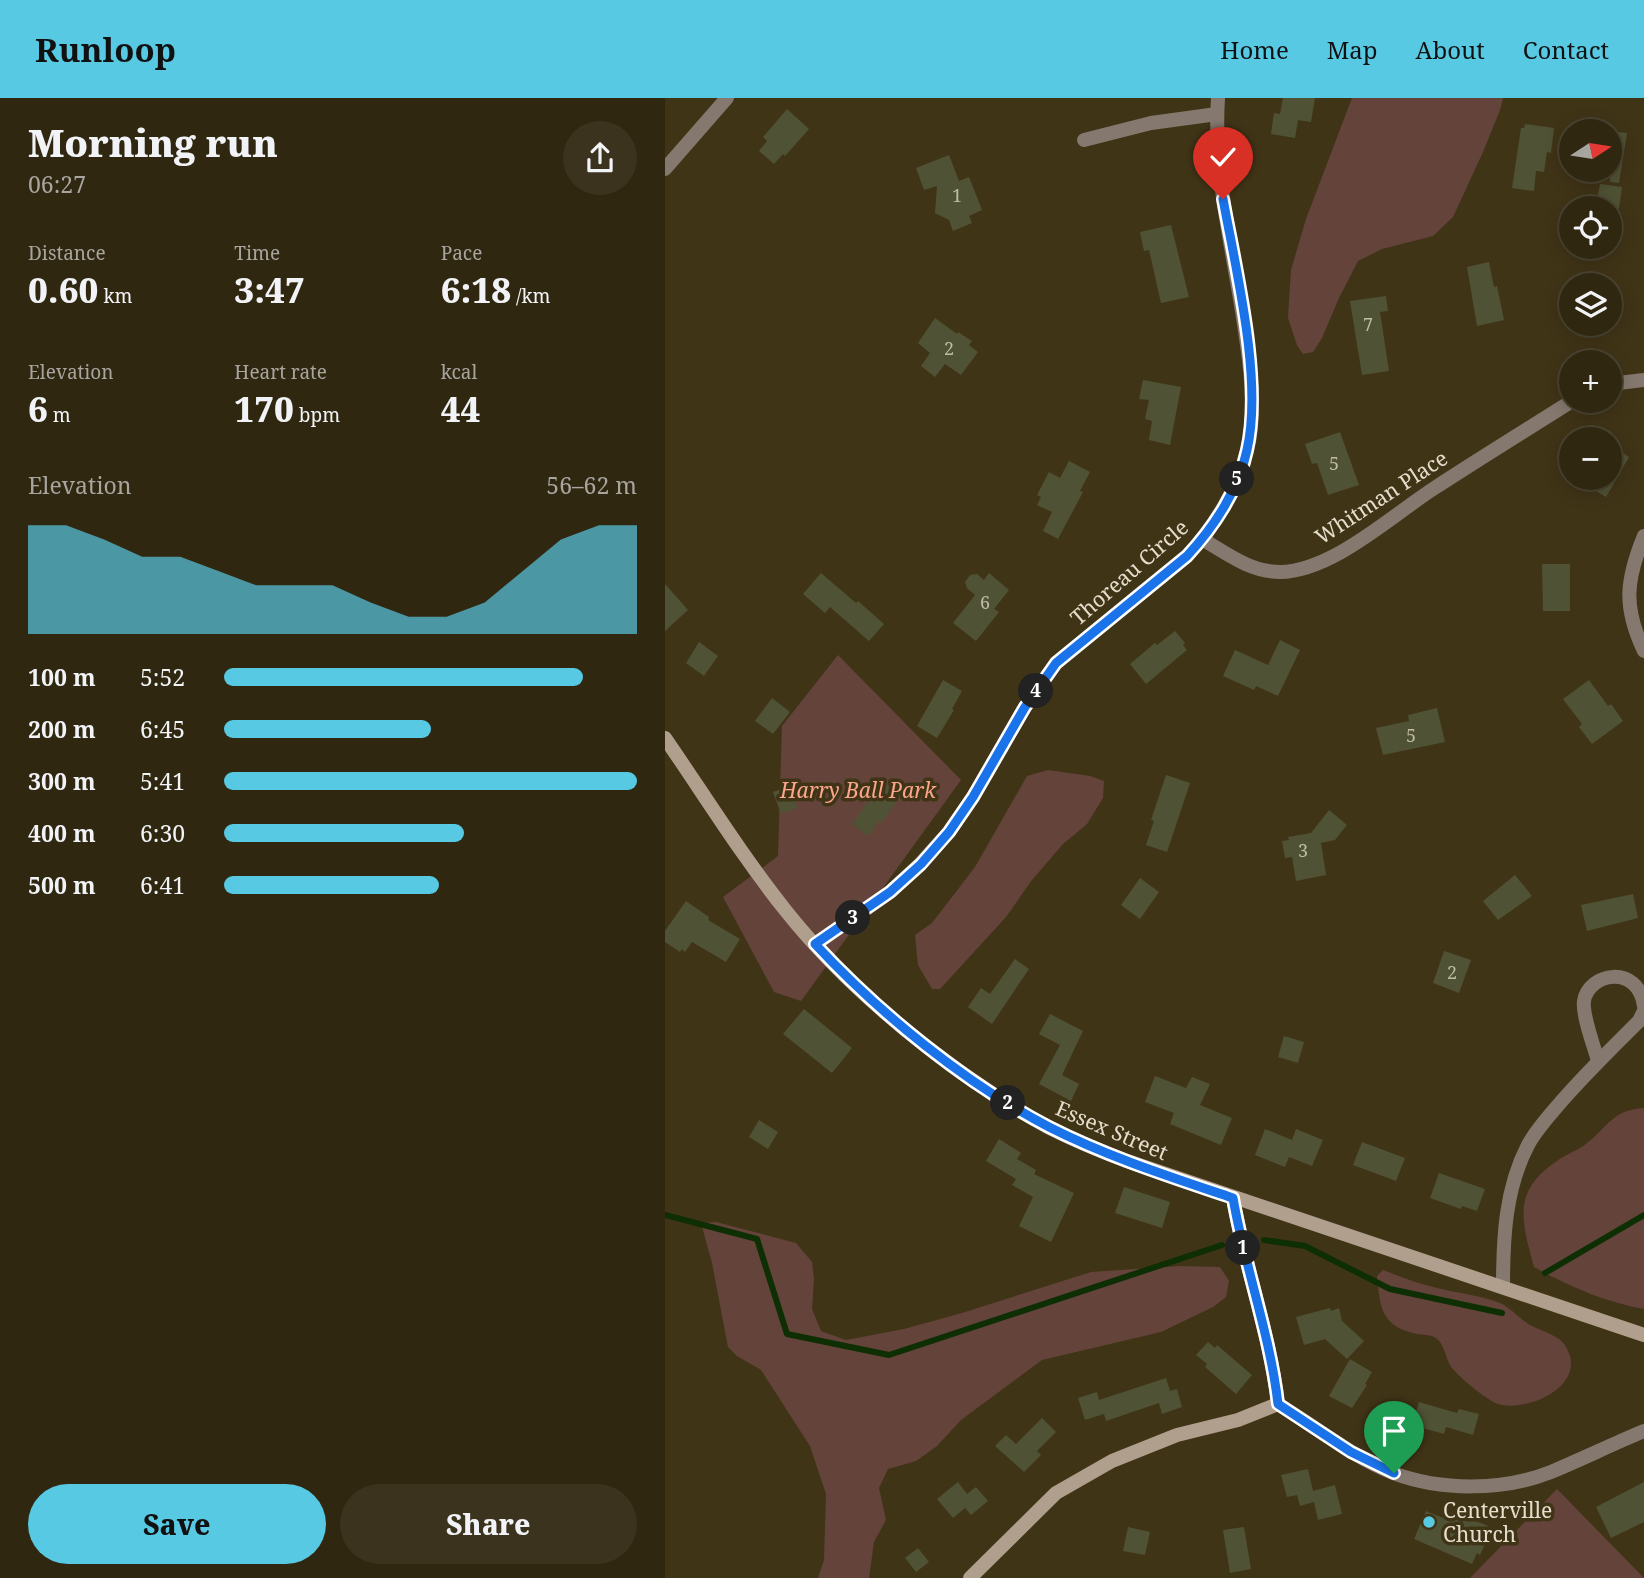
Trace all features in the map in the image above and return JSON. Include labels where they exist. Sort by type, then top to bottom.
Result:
[{"type":"main road","name":"Essex Street","points":[[665,738],[765,883],[815,944],[887,1014],[998,1098],[1049,1127],[1124,1160],[1644,1335]]},
{"type":"main road","points":[[970,1578],[1056,1493],[1112,1461],[1177,1435],[1238,1420],[1278,1404],[1269,1343],[1240,1237],[1233,1198]]},
{"type":"street","points":[[665,169],[727,98]]},
{"type":"street","name":"Thoreau Circle","points":[[815,944],[890,892],[921,864],[949,832],[973,797],[1025,707],[1056,663],[1168,572],[1202,539],[1226,502],[1247,450],[1251,393],[1247,342],[1217,156],[1218,98]]},
{"type":"street","points":[[1084,140],[1151,123],[1217,114]]},
{"type":"street","points":[[1622,383],[1644,380]]},
{"type":"street","name":"Whitman Place","points":[[1202,539],[1246,565],[1283,572],[1305,568],[1363,538],[1406,507],[1559,409]]},
{"type":"street","points":[[1644,536],[1628,585],[1630,611],[1644,651]]},
{"type":"street","points":[[1503,1287],[1503,1244],[1509,1204],[1518,1168],[1528,1143],[1598,1060],[1639,1021],[1644,1009],[1643,996],[1635,984],[1623,976],[1610,977],[1596,983],[1586,994],[1583,1004],[1598,1060]]},
{"type":"street","points":[[1278,1404],[1351,1452],[1394,1473],[1429,1482],[1470,1487],[1507,1483],[1549,1472],[1644,1431]]},
{"type":"green space","points":[[1352,98],[1503,98],[1483,152],[1453,217],[1433,236],[1382,249],[1358,261],[1322,338],[1313,352],[1303,354],[1288,318],[1291,270],[1306,219]]},
{"type":"green space","name":"Harry Ball Park","points":[[838,655],[961,780],[801,1001],[774,992],[723,897],[778,856],[782,726]]},
{"type":"green space","points":[[1048,770],[1090,776],[1104,781],[1103,798],[1087,824],[1063,844],[1032,880],[1006,917],[940,989],[932,989],[918,965],[915,935],[932,923],[975,867],[1027,776]]},
{"type":"green space","points":[[1644,1108],[1644,1309],[1587,1292],[1534,1267],[1526,1235],[1524,1208],[1532,1184],[1542,1173],[1586,1144],[1617,1116],[1633,1109]]},
{"type":"green space","points":[[716,1222],[796,1243],[812,1262],[812,1309],[821,1331],[846,1340],[904,1329],[962,1313],[1091,1272],[1181,1266],[1220,1267],[1229,1281],[1226,1297],[1213,1307],[1161,1332],[1042,1360],[961,1420],[937,1446],[916,1461],[888,1469],[879,1488],[886,1520],[874,1542],[869,1578],[818,1578],[824,1560],[826,1494],[810,1446],[761,1370],[737,1356],[728,1347],[712,1263],[701,1223]]},
{"type":"green space","points":[[1383,1270],[1427,1285],[1504,1305],[1530,1325],[1563,1342],[1570,1356],[1571,1368],[1566,1379],[1547,1396],[1535,1401],[1509,1406],[1493,1402],[1452,1368],[1438,1339],[1402,1329],[1388,1319],[1379,1296],[1377,1276]]},
{"type":"green space","points":[[1557,1489],[1644,1578],[1470,1578]]},
{"type":"building","points":[[1283,98],[1315,98],[1311,122],[1298,120],[1295,138],[1271,134],[1274,113],[1280,114]]},
{"type":"building","points":[[787,109],[809,129],[785,156],[783,154],[774,164],[759,151],[767,141],[763,137]]},
{"type":"building","points":[[1525,124],[1554,128],[1551,153],[1547,152],[1544,172],[1536,171],[1534,191],[1512,188],[1521,128],[1524,128]]},
{"type":"building","points":[[1622,132],[1627,133],[1622,164]]},
{"type":"building","points":[[949,155],[959,181],[969,177],[982,210],[969,216],[972,223],[953,231],[949,220],[935,213],[937,186],[924,190],[916,168]]},
{"type":"building","points":[[1600,184],[1622,187],[1621,196],[1598,196]]},
{"type":"building","points":[[1171,225],[1189,297],[1161,303],[1149,250],[1144,251],[1140,232]]},
{"type":"building","points":[[1489,262],[1504,320],[1477,326],[1467,267]]},
{"type":"building","points":[[1386,296],[1388,311],[1380,312],[1389,371],[1362,375],[1350,301]]},
{"type":"building","points":[[935,318],[972,341],[969,345],[978,352],[961,375],[945,364],[935,377],[921,366],[930,353],[918,343]]},
{"type":"building","points":[[1143,380],[1181,387],[1170,445],[1149,440],[1152,421],[1145,419],[1149,400],[1139,399]]},
{"type":"building","points":[[1340,432],[1359,485],[1328,495],[1317,463],[1312,464],[1305,444]]},
{"type":"building","points":[[1622,453],[1629,457],[1622,469]]},
{"type":"building","points":[[1069,461],[1090,472],[1080,491],[1083,492],[1058,539],[1043,531],[1052,512],[1037,505],[1041,497],[1037,495],[1049,472],[1060,478]]},
{"type":"building","points":[[1594,490],[1610,490],[1606,497]]},
{"type":"building","points":[[1542,564],[1570,564],[1570,611],[1543,611]]},
{"type":"building","points":[[821,573],[884,624],[869,641],[830,607],[825,613],[803,594]]},
{"type":"building","points":[[989,573],[1009,590],[994,609],[999,612],[976,641],[953,623],[975,595],[965,582],[970,575],[977,574],[984,580]]},
{"type":"building","points":[[665,584],[688,610],[665,631]]},
{"type":"building","points":[[1175,631],[1187,650],[1146,684],[1130,664],[1155,643],[1157,645]]},
{"type":"building","points":[[1280,640],[1300,650],[1278,696],[1256,686],[1254,690],[1223,676],[1235,650],[1268,665]]},
{"type":"building","points":[[699,642],[718,656],[704,676],[686,663]]},
{"type":"building","points":[[943,680],[962,691],[937,738],[917,726]]},
{"type":"building","points":[[1589,680],[1623,721],[1592,744],[1579,727],[1582,724],[1563,699]]},
{"type":"building","points":[[772,698],[790,712],[773,734],[755,721]]},
{"type":"building","points":[[1437,708],[1445,742],[1383,755],[1376,728],[1409,721],[1408,715]]},
{"type":"building","points":[[1166,775],[1190,783],[1167,852],[1146,845]]},
{"type":"building","points":[[882,782],[901,796],[868,836],[852,824]]},
{"type":"building","points":[[796,783],[802,799],[795,801],[797,808],[781,814],[773,792]]},
{"type":"building","points":[[1329,810],[1347,825],[1335,840],[1321,843],[1326,875],[1296,881],[1292,857],[1285,858],[1282,841],[1289,840],[1288,837],[1311,833]]},
{"type":"building","points":[[1515,875],[1532,896],[1498,920],[1483,901]]},
{"type":"building","points":[[1140,878],[1159,892],[1140,919],[1121,905]]},
{"type":"building","points":[[1633,894],[1638,918],[1587,931],[1581,905]]},
{"type":"building","points":[[686,901],[709,917],[708,920],[740,939],[726,962],[692,942],[685,952],[682,949],[680,952],[665,942],[665,931]]},
{"type":"building","points":[[1444,951],[1471,960],[1459,993],[1433,983]]},
{"type":"building","points":[[1015,959],[1029,969],[992,1024],[968,1007],[981,988],[990,994]]},
{"type":"building","points":[[804,1009],[852,1048],[832,1073],[783,1034]]},
{"type":"building","points":[[1050,1014],[1083,1031],[1062,1075],[1079,1084],[1071,1101],[1039,1084],[1060,1045],[1039,1034]]},
{"type":"building","points":[[1284,1036],[1304,1042],[1298,1063],[1278,1057]]},
{"type":"building","points":[[1155,1076],[1186,1088],[1192,1077],[1210,1084],[1200,1105],[1232,1118],[1221,1145],[1170,1124],[1174,1113],[1145,1102]]},
{"type":"building","points":[[759,1120],[778,1132],[768,1149],[749,1137]]},
{"type":"building","points":[[1265,1129],[1292,1140],[1296,1129],[1323,1140],[1312,1166],[1289,1157],[1285,1167],[1255,1155]]},
{"type":"building","points":[[999,1139],[1021,1153],[1017,1159],[1036,1170],[1034,1174],[1074,1193],[1051,1242],[1019,1226],[1033,1197],[1012,1185],[1016,1179],[986,1161]]},
{"type":"building","points":[[1362,1142],[1405,1158],[1396,1181],[1353,1165]]},
{"type":"building","points":[[1439,1173],[1485,1189],[1477,1211],[1462,1206],[1461,1209],[1430,1198]]},
{"type":"building","points":[[1124,1187],[1170,1202],[1162,1228],[1115,1213]]},
{"type":"building","points":[[1330,1308],[1331,1311],[1339,1308],[1342,1321],[1364,1341],[1347,1359],[1325,1339],[1304,1345],[1296,1317]]},
{"type":"building","points":[[1208,1342],[1215,1348],[1217,1345],[1252,1375],[1236,1394],[1205,1367],[1207,1364],[1196,1355]]},
{"type":"building","points":[[1350,1359],[1372,1372],[1352,1408],[1329,1396]]},
{"type":"building","points":[[1166,1378],[1170,1391],[1177,1389],[1182,1407],[1162,1414],[1159,1403],[1106,1421],[1104,1414],[1085,1420],[1078,1398],[1097,1392],[1099,1400]]},
{"type":"building","points":[[1419,1402],[1457,1413],[1459,1409],[1479,1414],[1473,1435],[1446,1427],[1444,1434],[1412,1425]]},
{"type":"building","points":[[1042,1418],[1056,1432],[1037,1451],[1041,1455],[1024,1472],[995,1446],[1006,1435],[1016,1444]]},
{"type":"building","points":[[1308,1469],[1313,1491],[1335,1485],[1342,1514],[1318,1520],[1314,1502],[1300,1506],[1297,1495],[1287,1497],[1281,1475]]},
{"type":"building","points":[[958,1482],[967,1494],[976,1487],[988,1501],[971,1515],[965,1508],[953,1518],[937,1499]]},
{"type":"building","points":[[1644,1482],[1644,1522],[1611,1538],[1596,1507]]},
{"type":"building","points":[[1426,1511],[1446,1519],[1448,1513],[1454,1516],[1455,1512],[1488,1526],[1486,1529],[1491,1531],[1480,1555],[1477,1553],[1472,1564],[1414,1539]]},
{"type":"building","points":[[1128,1527],[1150,1532],[1145,1555],[1123,1551]]},
{"type":"building","points":[[1244,1527],[1251,1569],[1230,1573],[1223,1530]]},
{"type":"building","points":[[918,1548],[929,1562],[916,1572],[905,1558]]},
{"type":"waterway","points":[[665,1215],[757,1239],[787,1334],[889,1355],[1222,1245]]},
{"type":"waterway","points":[[1545,1273],[1644,1215]]},
{"type":"waterway","points":[[1264,1240],[1305,1246],[1390,1289],[1502,1313]]},
{"type":"place","name":"Centerville Church","points":[[1429,1522]]},
{"type":"route","points":[[1223,199],[1236,270],[1251,393],[1247,450],[1226,502],[1202,539],[1187,556],[1056,663],[1025,707],[973,797],[949,832],[921,864],[890,892],[815,944],[887,1014],[998,1098],[1085,1144],[1233,1198],[1240,1237],[1269,1343],[1278,1404],[1351,1452],[1394,1473]]}]
